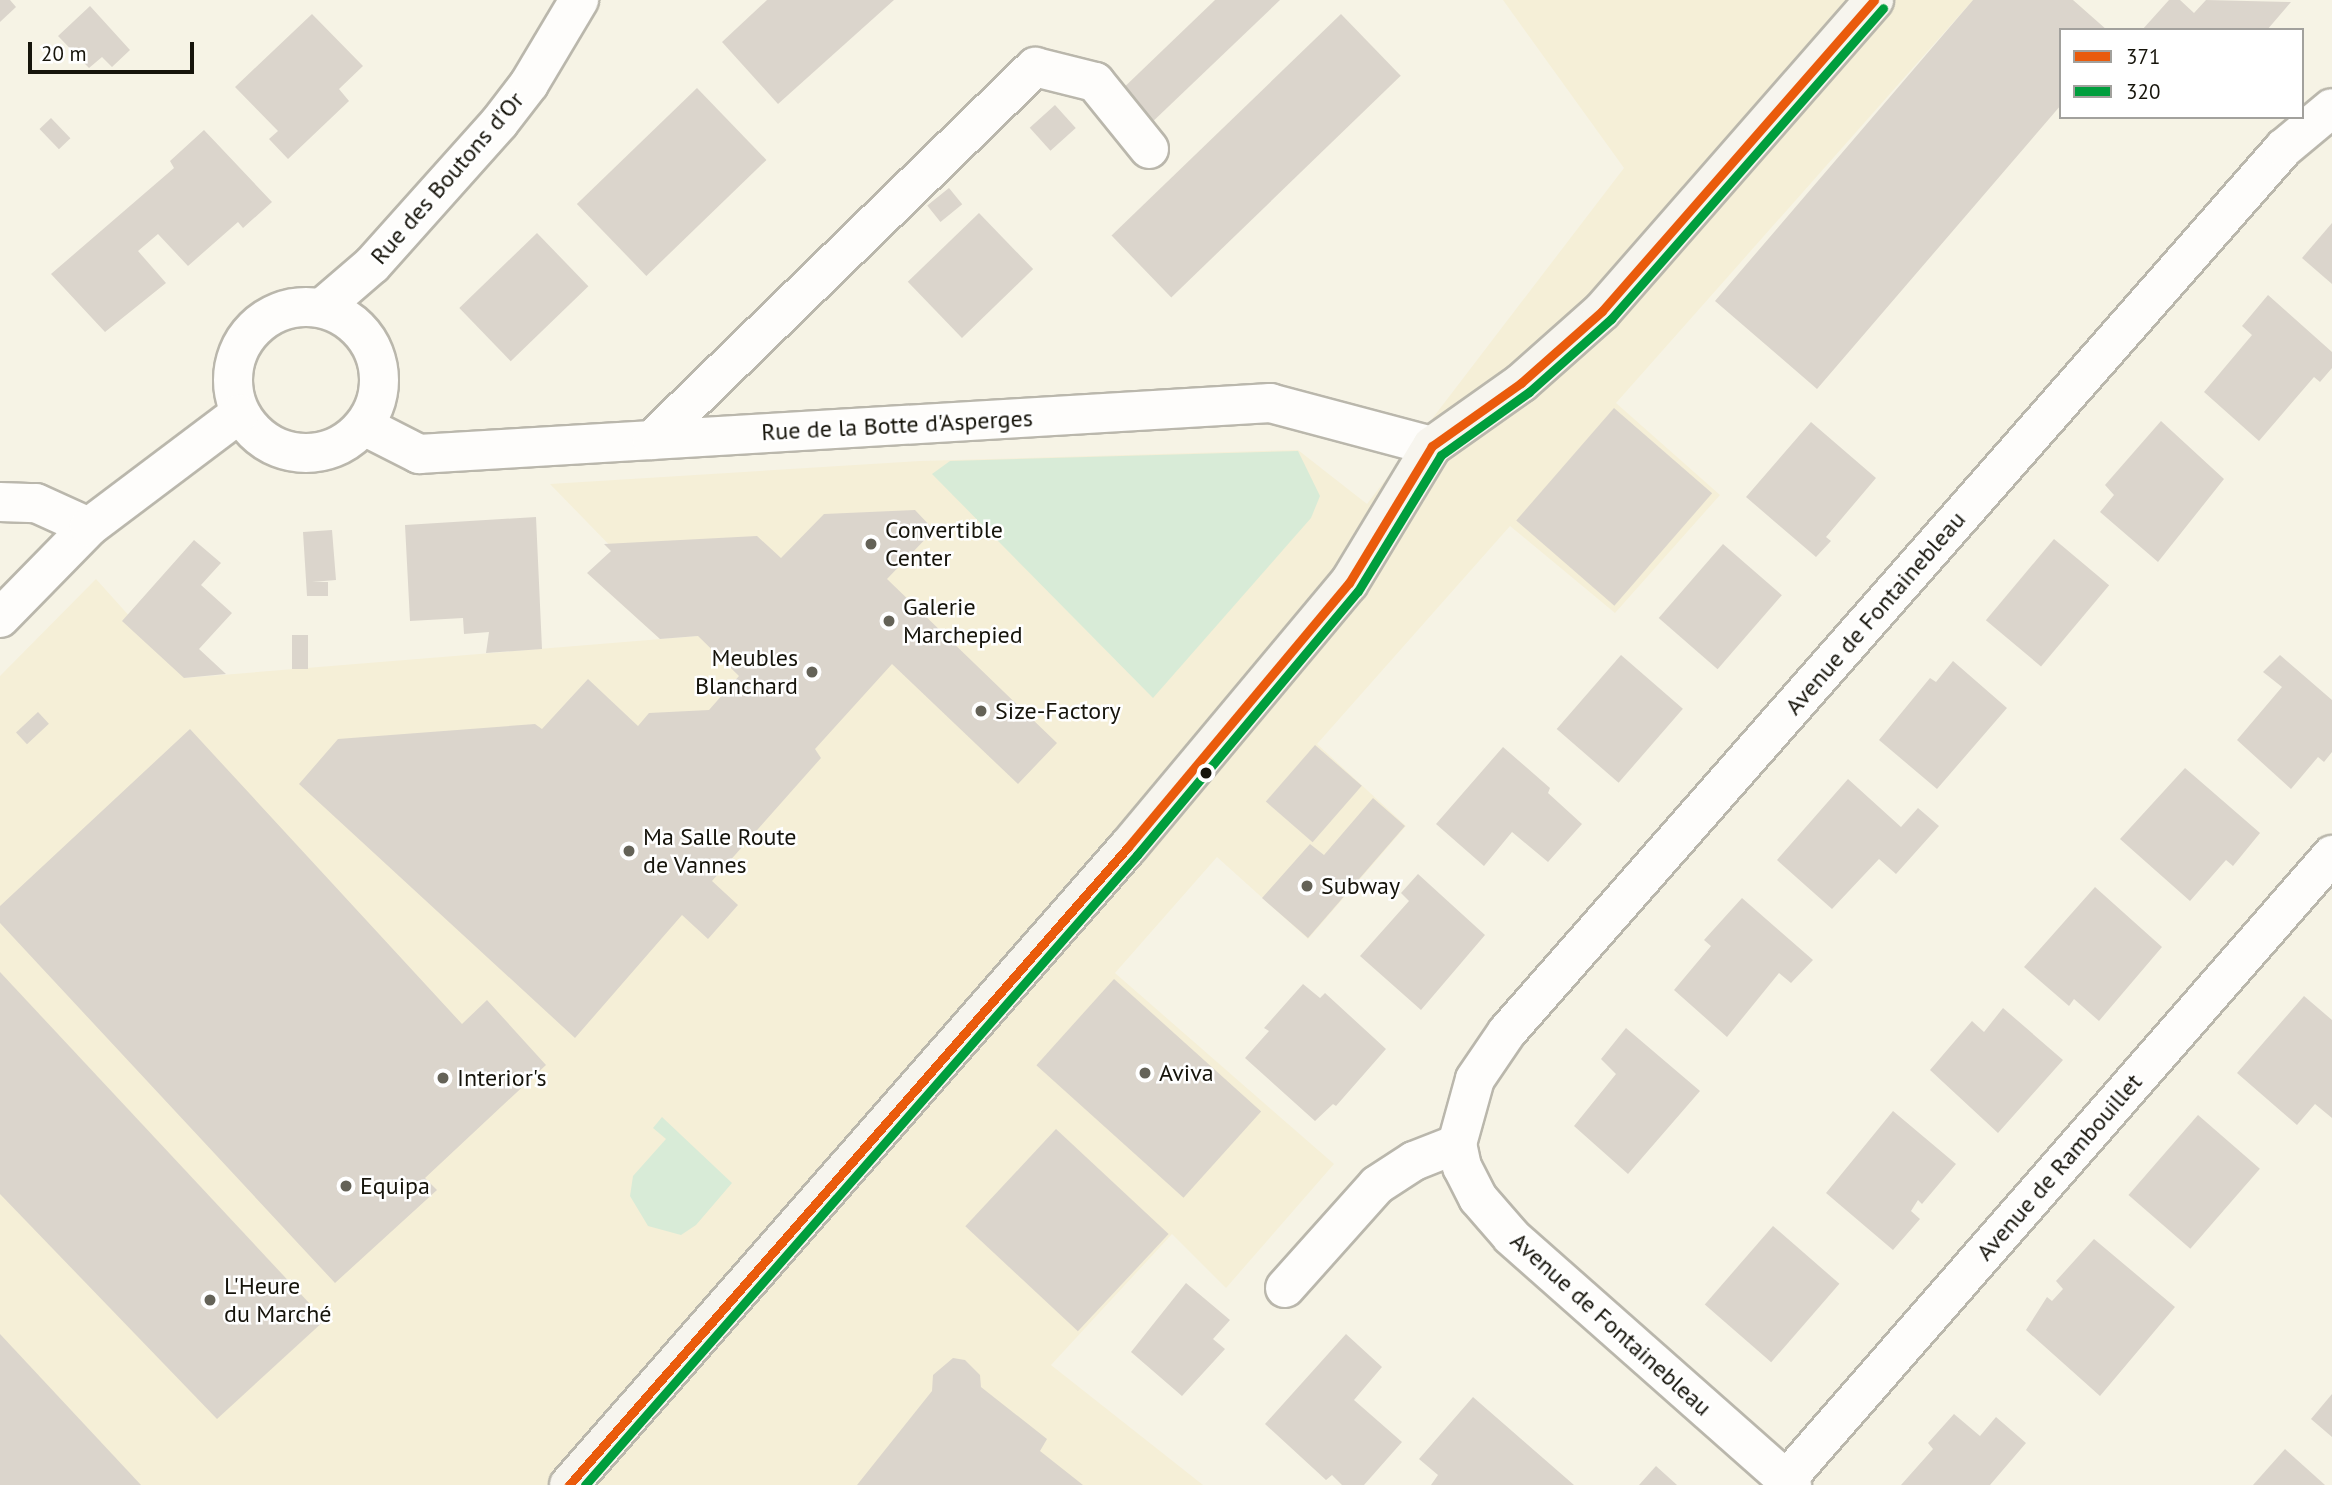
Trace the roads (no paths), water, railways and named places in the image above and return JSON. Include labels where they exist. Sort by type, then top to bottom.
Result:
[{"type":"main road","points":[[569,1485],[1128,846],[1349,583],[1432,446],[1521,383],[1602,311],[1874,0]]},
{"type":"street","name":"Rue des Boutons d'Or","points":[[322,308],[372,265],[499,123],[564,8]]},
{"type":"street","points":[[652,440],[1035,67],[1095,82],[1149,149]]},
{"type":"street","name":"Avenue de Fontainebleau","points":[[1789,1483],[1511,1236],[1478,1198],[1462,1167],[1457,1144],[1475,1079],[1507,1032],[2284,148],[2332,108]]},
{"type":"street","points":[[298,307],[322,308],[344,318],[363,334],[375,355],[380,380],[376,404],[364,426],[346,443],[323,453],[299,454],[274,448],[254,434],[239,414],[233,368],[241,345],[255,326],[275,313],[298,307]]},
{"type":"street","name":"Rue de la Botte d'Asperges","points":[[364,426],[419,454],[1270,403],[1432,446]]},
{"type":"street","points":[[0,618],[89,527],[239,414]]},
{"type":"street","points":[[0,502],[36,503],[89,527]]},
{"type":"street","name":"Avenue de Rambouillet","points":[[1789,1483],[2332,855]]},
{"type":"street","points":[[1285,1288],[1377,1185],[1414,1161],[1457,1144]]},
{"type":"place","name":"Convertible Center","points":[[871,544]]},
{"type":"place","name":"Galerie Marchepied","points":[[889,621]]},
{"type":"place","name":"Meubles Blanchard","points":[[812,672]]},
{"type":"place","name":"Size-Factory","points":[[981,711]]},
{"type":"place","name":"Ma Salle Route de Vannes","points":[[629,851]]},
{"type":"place","name":"Subway","points":[[1307,886]]},
{"type":"place","name":"Aviva","points":[[1145,1073]]},
{"type":"place","name":"Interior's","points":[[443,1078]]},
{"type":"place","name":"Equipa","points":[[346,1186]]},
{"type":"place","name":"L'Heure du Marché","points":[[210,1300]]}]
